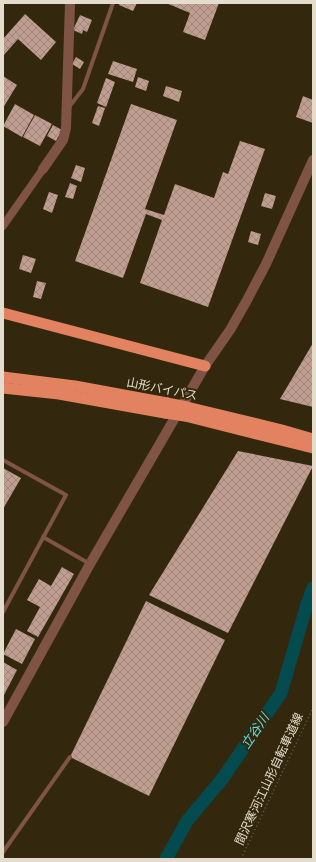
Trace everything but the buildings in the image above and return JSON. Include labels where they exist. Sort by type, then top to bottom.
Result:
[{"type":"highway","points":[[3,313],[205,366]]},
{"type":"highway","name":"山形バイパス","points":[[3,377],[75,386],[166,408],[313,439]]},
{"type":"highway","name":"山形バイパス","points":[[3,388],[166,408]]},
{"type":"highway","name":"山形バイパス","points":[[227,421],[313,448]]},
{"type":"street","points":[[3,226],[63,140],[66,128],[70,3]]},
{"type":"street","points":[[3,722],[90,564],[205,366],[230,330],[246,302],[266,264],[313,160]]},
{"type":"lane","points":[[66,110],[83,89],[113,3]]},
{"type":"lane","points":[[3,460],[66,495],[3,612]]},
{"type":"lane","points":[[43,537],[90,564]]},
{"type":"lane","points":[[3,852],[70,757]]},
{"type":"path","name":"間沢寒河江山形自転車道線","points":[[241,859],[313,708]]},
{"type":"waterway","name":"立谷川","points":[[166,859],[187,821],[223,778],[281,693],[313,588]]}]
